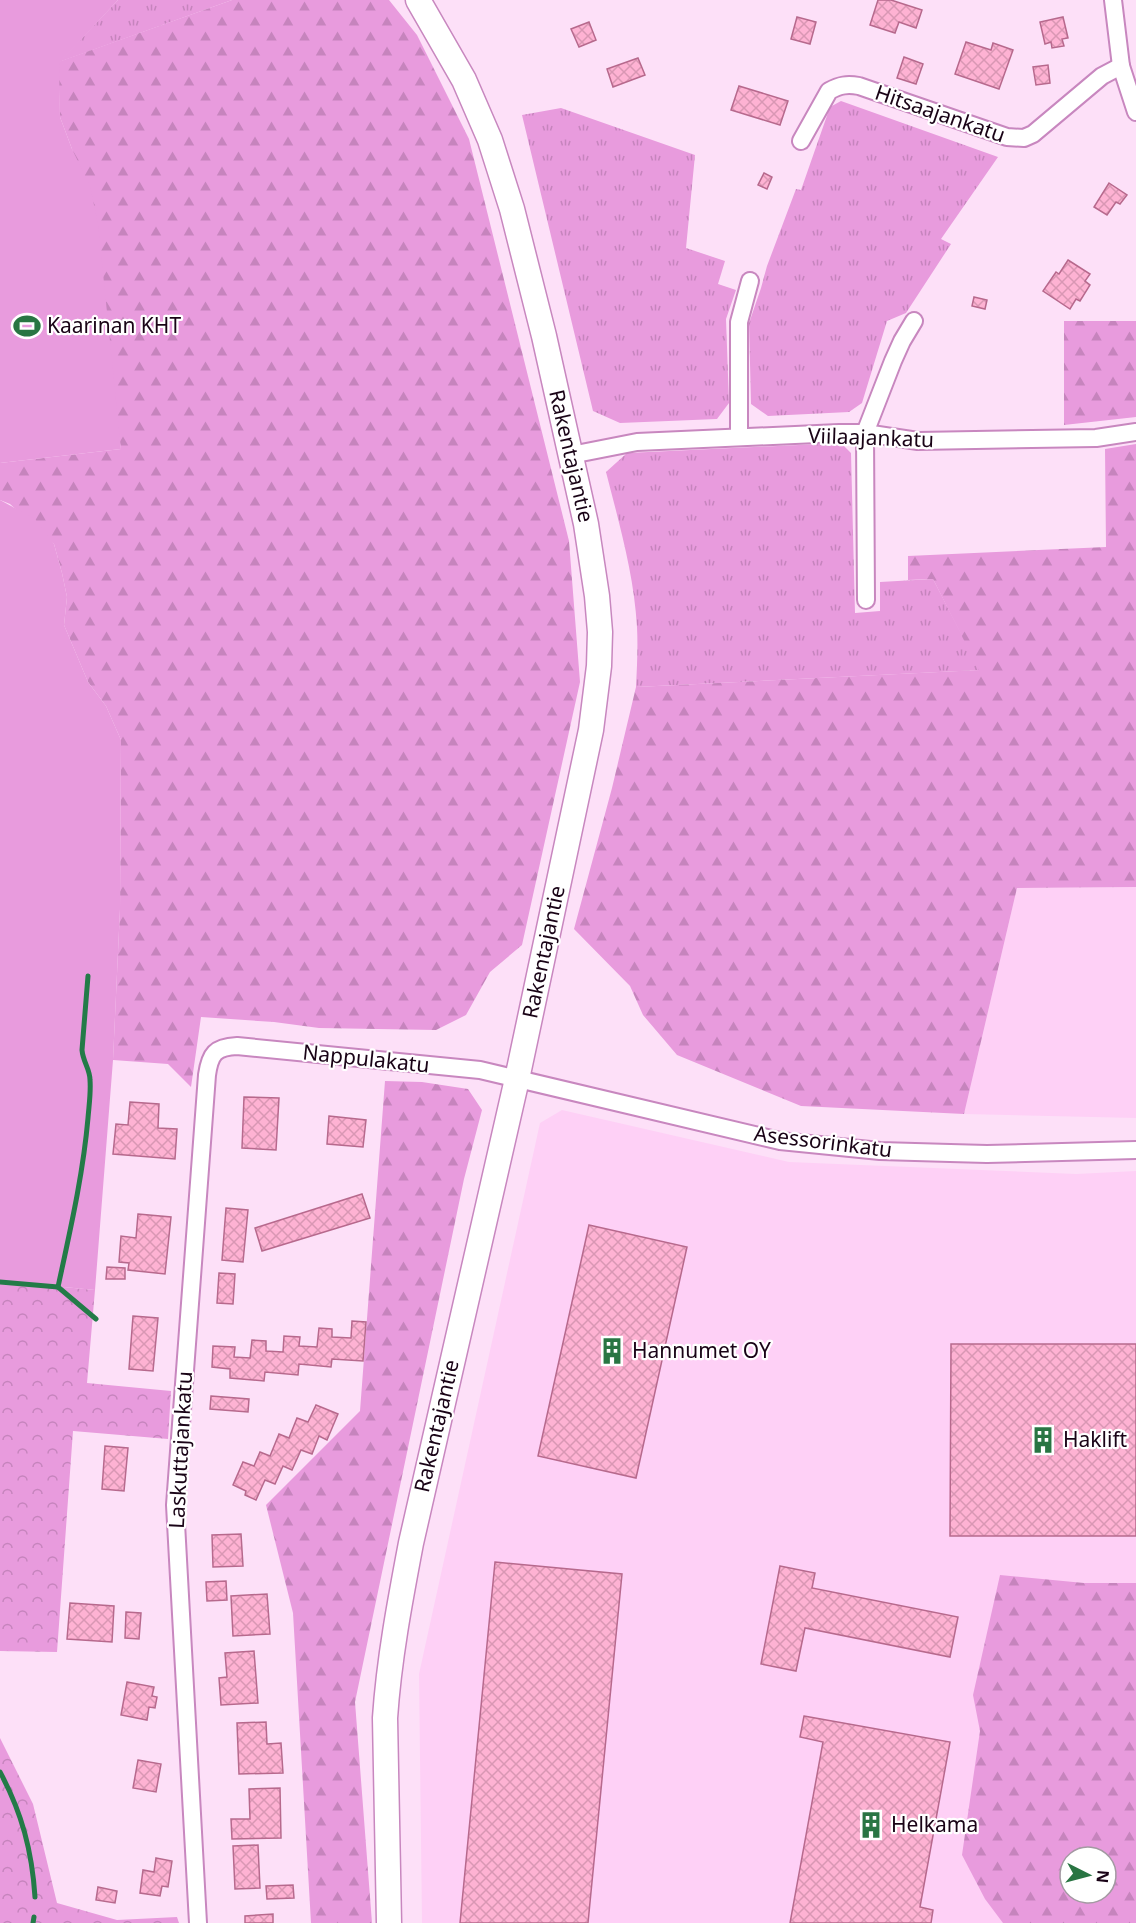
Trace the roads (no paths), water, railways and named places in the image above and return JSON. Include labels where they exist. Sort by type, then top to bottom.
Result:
[{"type":"street","name":"Rakentajantie","points":[[389,1923],[385,1718],[399,1603],[517,1079],[591,730],[597,694],[600,632],[586,524],[541,324],[512,209],[490,140],[464,80],[418,0]]},
{"type":"street","points":[[1113,0],[1121,66],[1136,112]]},
{"type":"street","name":"Hitsaajankatu","points":[[801,141],[829,91],[848,84],[1007,137],[1024,138],[1033,134],[1102,76],[1121,66]]},
{"type":"street","points":[[740,437],[739,322],[750,281]]},
{"type":"street","points":[[866,600],[865,434],[893,361],[914,321]]},
{"type":"street","name":"Viilaajankatu","points":[[571,455],[637,442],[740,437],[839,433],[918,441],[1096,438],[1136,432]]},
{"type":"street","name":"Nappulakatu","points":[[215,1051],[225,1046],[237,1046],[480,1070],[517,1079]]},
{"type":"street","name":"Laskuttajankatu","points":[[198,1923],[175,1505],[207,1075],[209,1062],[215,1051]]},
{"type":"street","name":"Asessorinkatu","points":[[517,1079],[780,1141],[880,1151],[959,1153],[1136,1150]]},
{"type":"waterway","points":[[58,1287],[86,1139],[90,1076],[82,1050],[88,976]]},
{"type":"waterway","points":[[0,1282],[58,1287],[96,1319]]},
{"type":"waterway","points":[[0,1772],[25,1833],[35,1897]]},
{"type":"waterway","points":[[33,1923],[34,1917]]},
{"type":"place","name":"Kaarinan KHT","points":[[27,326]]},
{"type":"place","name":"Hannumet OY","points":[[612,1351]]},
{"type":"place","name":"Haklift","points":[[1043,1440]]},
{"type":"place","name":"Helkama","points":[[871,1825]]}]
